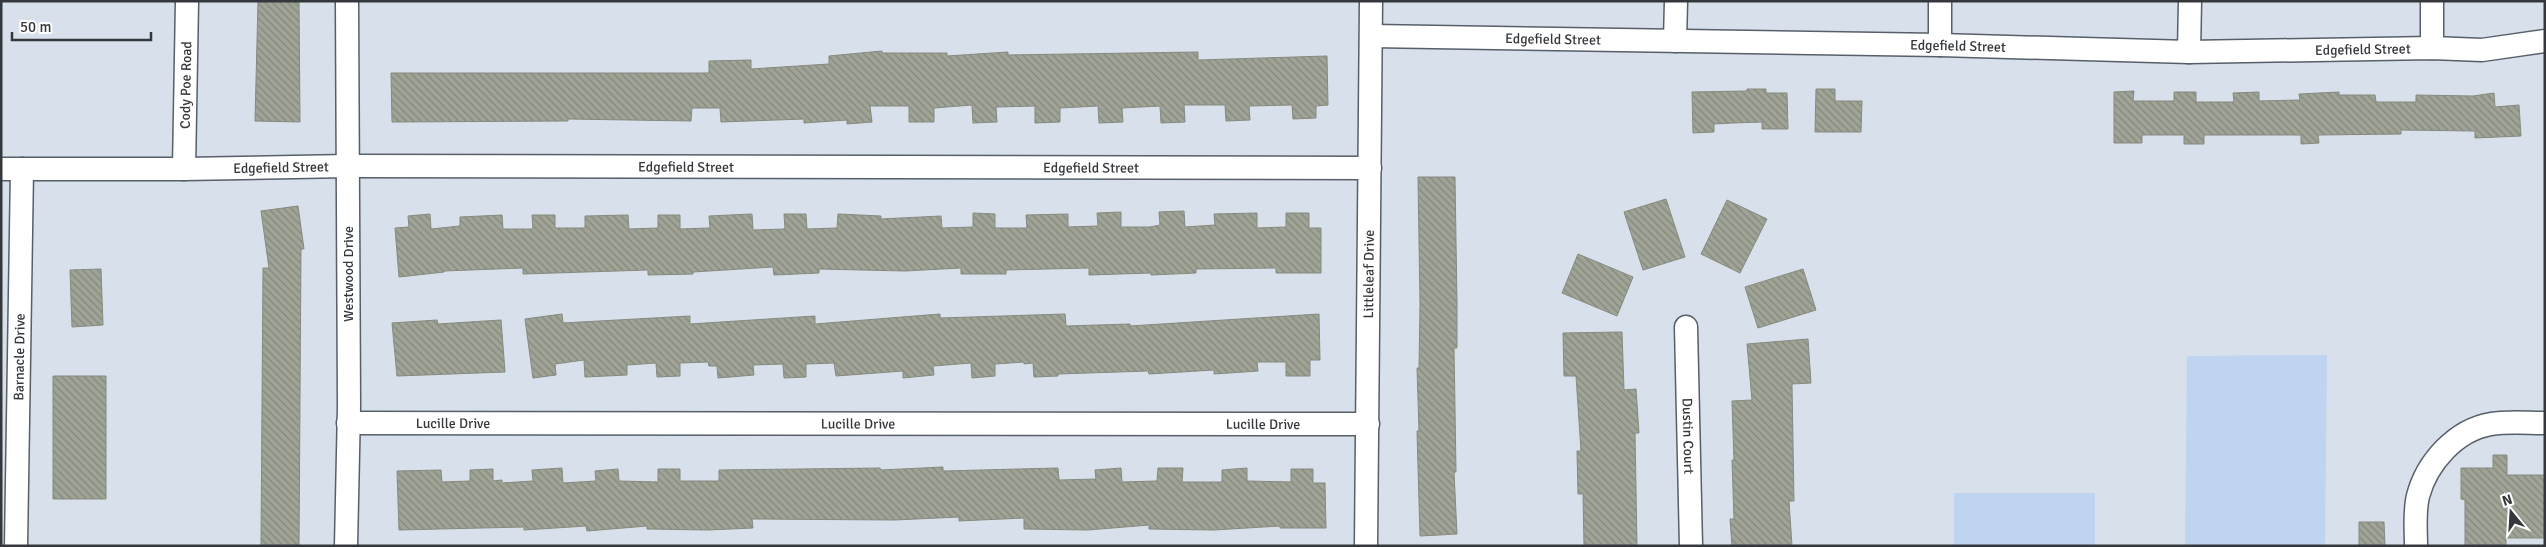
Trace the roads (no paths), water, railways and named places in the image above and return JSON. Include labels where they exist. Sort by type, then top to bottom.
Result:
[{"type":"street","name":"Cody Poe Road","points":[[184,169],[187,1]]},
{"type":"street","name":"Westwood Drive","points":[[346,546],[348,423],[347,1]]},
{"type":"street","name":"Littleleaf Drive","points":[[1366,546],[1371,1]]},
{"type":"street","points":[[1676,1],[1676,41]]},
{"type":"street","points":[[1940,1],[1940,46]]},
{"type":"street","points":[[2189,52],[2190,1]]},
{"type":"street","points":[[2432,1],[2432,48]]},
{"type":"street","name":"Edgefield Street","points":[[1372,36],[2189,52],[2432,48],[2482,50],[2545,41]]},
{"type":"street","name":"Edgefield Street","points":[[12,169],[184,169],[348,166],[1370,168]]},
{"type":"street","name":"Barnacle Drive","points":[[12,169],[16,546]]},
{"type":"street","name":"Dustin Court","points":[[1686,327],[1691,546]]},
{"type":"street","name":"Lucille Drive","points":[[348,423],[1368,424]]},
{"type":"street","points":[[2416,546],[2418,496],[2429,470],[2438,456],[2451,443],[2466,433],[2491,424],[2545,423]]}]
